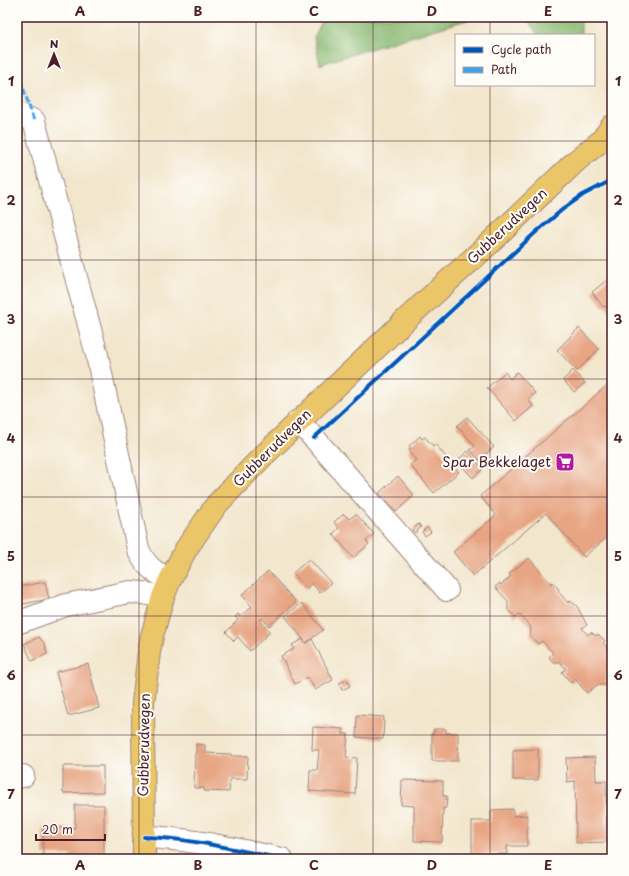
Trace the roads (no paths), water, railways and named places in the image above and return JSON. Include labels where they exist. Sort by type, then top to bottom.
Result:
[{"type":"main road","name":"Gubberudvegen","points":[[144,859],[144,703],[149,652],[153,629],[166,588],[186,549],[217,504],[298,421],[576,161],[608,134]]},
{"type":"street","points":[[17,113],[34,121],[97,355],[138,549],[143,560],[154,571],[166,588],[143,593],[130,592],[66,605],[17,623]]},
{"type":"street","points":[[298,421],[447,590]]},
{"type":"street","points":[[144,837],[188,841],[282,859]]},
{"type":"place","name":"Spar Bekkelaget","points":[[565,462]]}]
